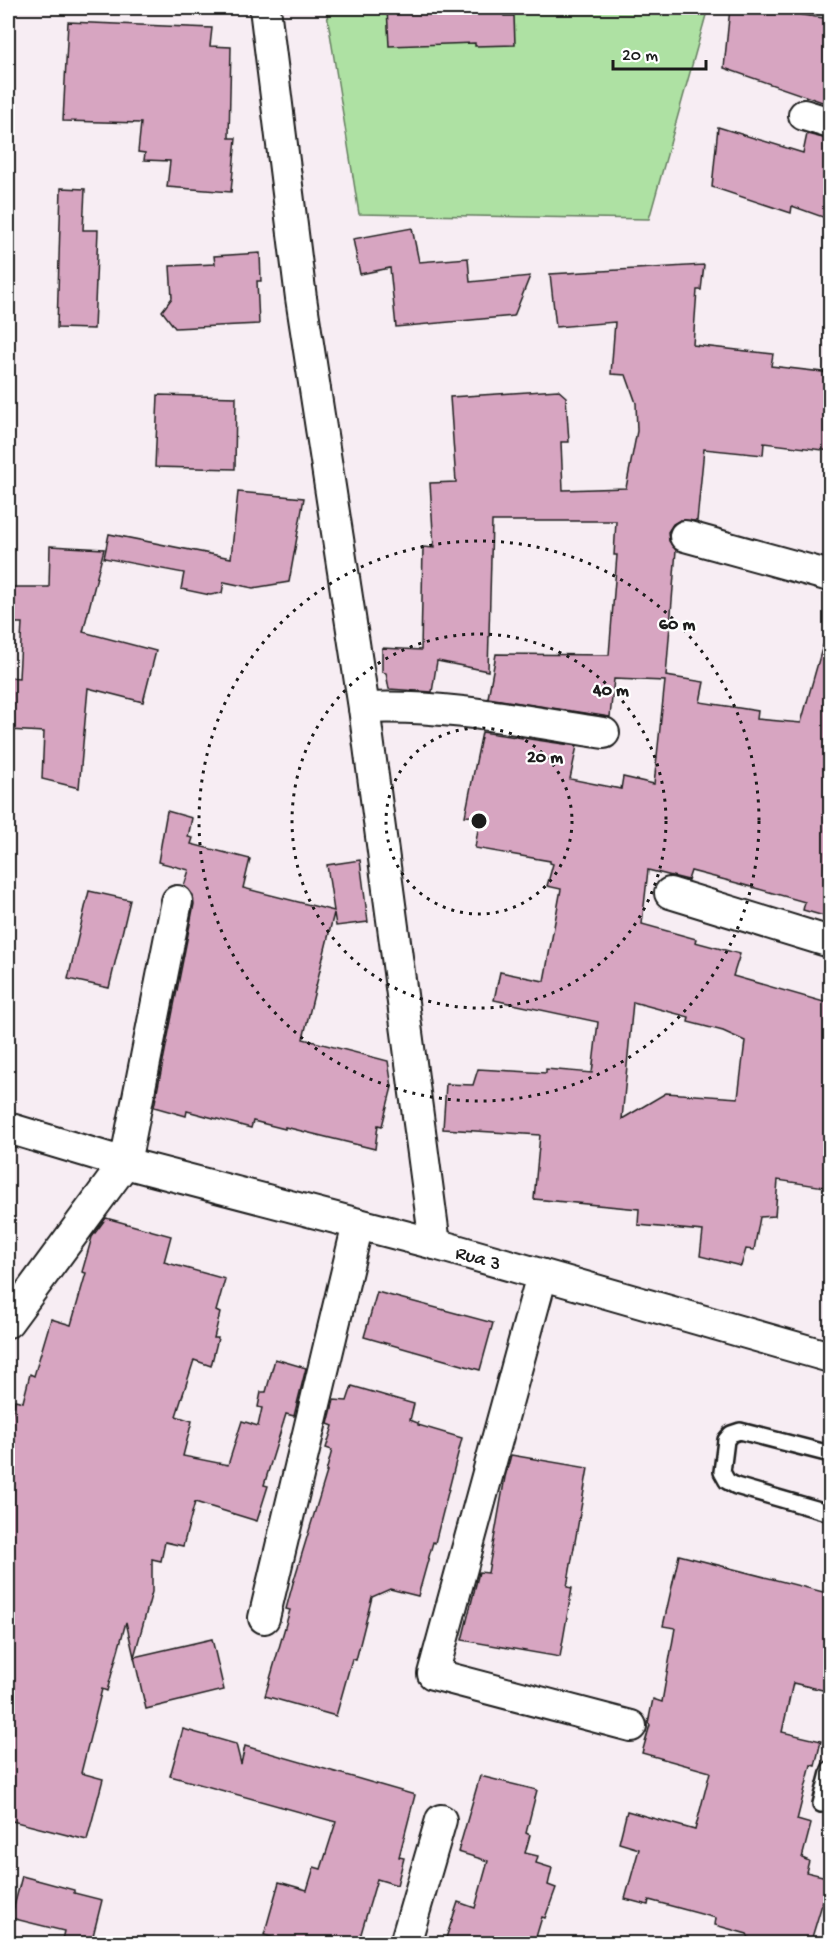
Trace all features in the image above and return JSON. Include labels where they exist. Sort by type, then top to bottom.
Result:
[{"type":"street","points":[[265,8],[301,298],[364,708],[435,1244]]},
{"type":"street","points":[[685,536],[831,576]]},
{"type":"street","points":[[364,708],[392,707],[484,714],[604,733]]},
{"type":"street","points":[[670,893],[831,942]]},
{"type":"street","points":[[8,1322],[125,1163],[177,901]]},
{"type":"street","name":"Rua 3","points":[[8,1128],[125,1163],[435,1244],[831,1357]]},
{"type":"street","points":[[264,1618],[358,1224]]},
{"type":"street","points":[[542,1275],[433,1674],[631,1726]]},
{"type":"street","points":[[405,1944],[441,1820]]},
{"type":"lane","points":[[831,1454],[740,1431],[731,1434],[726,1440],[722,1472],[727,1481],[736,1486],[831,1513]]},
{"type":"lane","points":[[821,1804],[831,1769]]},
{"type":"green space","points":[[326,8],[708,8],[649,219],[359,214]]},
{"type":"building","points":[[387,8],[504,8],[504,16],[514,16],[515,45],[475,46],[475,43],[389,46]]},
{"type":"building","points":[[730,8],[782,8],[802,15],[831,19],[831,105],[724,68]]},
{"type":"building","points":[[68,22],[212,28],[210,46],[231,47],[229,138],[236,138],[231,192],[167,187],[170,161],[144,160],[145,153],[138,152],[141,123],[63,121]]},
{"type":"building","points":[[718,127],[803,153],[807,134],[831,140],[831,220],[792,206],[791,213],[712,187]]},
{"type":"building","points":[[61,188],[85,189],[83,230],[98,230],[94,329],[57,328]]},
{"type":"building","points":[[412,228],[419,262],[468,258],[470,282],[530,276],[514,316],[396,327],[390,268],[360,274],[353,239]]},
{"type":"building","points":[[260,253],[261,281],[257,281],[259,324],[175,328],[162,311],[172,298],[170,266],[215,264],[214,256]]},
{"type":"building","points":[[704,265],[701,290],[697,290],[693,345],[773,354],[771,366],[831,373],[831,451],[764,443],[763,455],[704,449],[697,521],[680,520],[673,524],[668,532],[669,541],[676,550],[666,676],[704,682],[700,702],[758,711],[757,719],[801,723],[823,645],[831,646],[831,918],[803,910],[805,902],[737,883],[691,871],[688,880],[648,870],[642,924],[740,954],[733,976],[831,1004],[831,1188],[778,1180],[775,1216],[760,1217],[754,1250],[746,1249],[741,1266],[700,1256],[703,1231],[638,1225],[639,1209],[534,1199],[540,1135],[443,1129],[446,1084],[473,1085],[478,1069],[546,1073],[546,1069],[592,1073],[598,1022],[494,1000],[500,972],[544,981],[561,889],[547,886],[553,864],[550,861],[475,848],[480,817],[465,816],[482,732],[577,746],[570,779],[621,789],[623,777],[654,784],[665,681],[614,679],[610,717],[488,698],[496,654],[609,655],[617,555],[614,555],[616,521],[492,521],[488,671],[437,661],[432,692],[389,689],[386,673],[382,672],[382,648],[421,650],[423,547],[434,548],[430,483],[456,482],[450,397],[558,390],[566,397],[569,442],[561,442],[563,490],[626,488],[637,431],[636,403],[626,375],[611,374],[615,322],[556,327],[550,274]],"holes":[[[633,1002],[689,1017],[688,1022],[723,1031],[745,1041],[738,1098],[666,1093],[622,1119]]]},
{"type":"building","points":[[158,395],[236,397],[235,469],[155,467]]},
{"type":"building","points":[[238,492],[304,498],[289,582],[253,588],[224,582],[222,593],[210,595],[181,589],[184,573],[104,558],[109,534],[231,558]]},
{"type":"building","points":[[50,546],[104,549],[83,632],[156,651],[143,702],[88,688],[79,788],[42,779],[44,732],[8,730],[8,677],[19,678],[22,623],[8,623],[8,587],[49,587]]},
{"type":"building","points":[[167,811],[192,818],[188,837],[193,838],[191,844],[250,859],[243,888],[334,911],[327,865],[360,860],[368,922],[336,926],[334,913],[303,1039],[388,1061],[392,1087],[382,1126],[378,1125],[375,1149],[285,1127],[285,1129],[253,1121],[251,1128],[187,1111],[186,1116],[154,1107],[194,904],[193,895],[184,886],[189,870],[158,862]]},
{"type":"building","points":[[89,891],[130,900],[109,988],[68,979]]},
{"type":"building","points":[[106,1218],[171,1236],[164,1262],[225,1279],[216,1311],[220,1313],[214,1338],[218,1338],[211,1366],[194,1360],[176,1416],[192,1421],[183,1456],[228,1465],[242,1421],[258,1426],[262,1408],[258,1407],[261,1392],[266,1392],[275,1359],[306,1368],[294,1416],[286,1414],[264,1485],[268,1486],[257,1521],[195,1502],[183,1546],[165,1542],[161,1561],[152,1559],[152,1592],[134,1657],[126,1622],[107,1691],[102,1689],[81,1773],[103,1779],[87,1840],[8,1820],[8,1431],[15,1400],[23,1402],[30,1374],[34,1376],[51,1319],[71,1325],[86,1273],[82,1272],[92,1237]]},
{"type":"building","points":[[377,1292],[493,1323],[480,1370],[364,1337]]},
{"type":"building","points":[[352,1386],[414,1404],[410,1420],[418,1425],[462,1438],[435,1543],[433,1542],[418,1596],[390,1589],[372,1597],[356,1660],[352,1659],[336,1716],[265,1696],[290,1610],[286,1609],[293,1583],[327,1472],[332,1450],[326,1448],[333,1426],[328,1424],[334,1400],[347,1401]]},
{"type":"building","points":[[511,1455],[588,1468],[567,1587],[572,1588],[560,1657],[462,1640],[479,1572],[488,1573]]},
{"type":"building","points":[[679,1555],[831,1594],[831,1692],[793,1683],[782,1732],[821,1741],[815,1766],[811,1765],[797,1820],[811,1824],[802,1858],[809,1861],[806,1872],[831,1878],[831,1903],[823,1901],[810,1944],[752,1944],[747,1934],[715,1925],[716,1918],[649,1900],[648,1905],[625,1899],[639,1849],[619,1843],[627,1811],[695,1830],[710,1772],[642,1753],[650,1725],[648,1723],[653,1699],[662,1702],[675,1628],[663,1626]]},
{"type":"building","points":[[212,1639],[224,1690],[146,1709],[134,1657]]},
{"type":"building","points":[[183,1729],[236,1744],[241,1764],[245,1746],[415,1795],[399,1857],[404,1858],[397,1885],[377,1879],[358,1944],[293,1944],[264,1935],[279,1882],[307,1890],[314,1867],[321,1869],[336,1822],[170,1776]]},
{"type":"building","points":[[480,1776],[537,1790],[526,1833],[530,1835],[525,1853],[538,1856],[536,1863],[552,1868],[548,1885],[556,1888],[545,1918],[542,1917],[534,1944],[444,1944],[458,1902],[475,1908],[488,1861],[458,1852]]},
{"type":"building","points":[[22,1876],[102,1900],[91,1944],[61,1944],[64,1931],[11,1918]]}]
